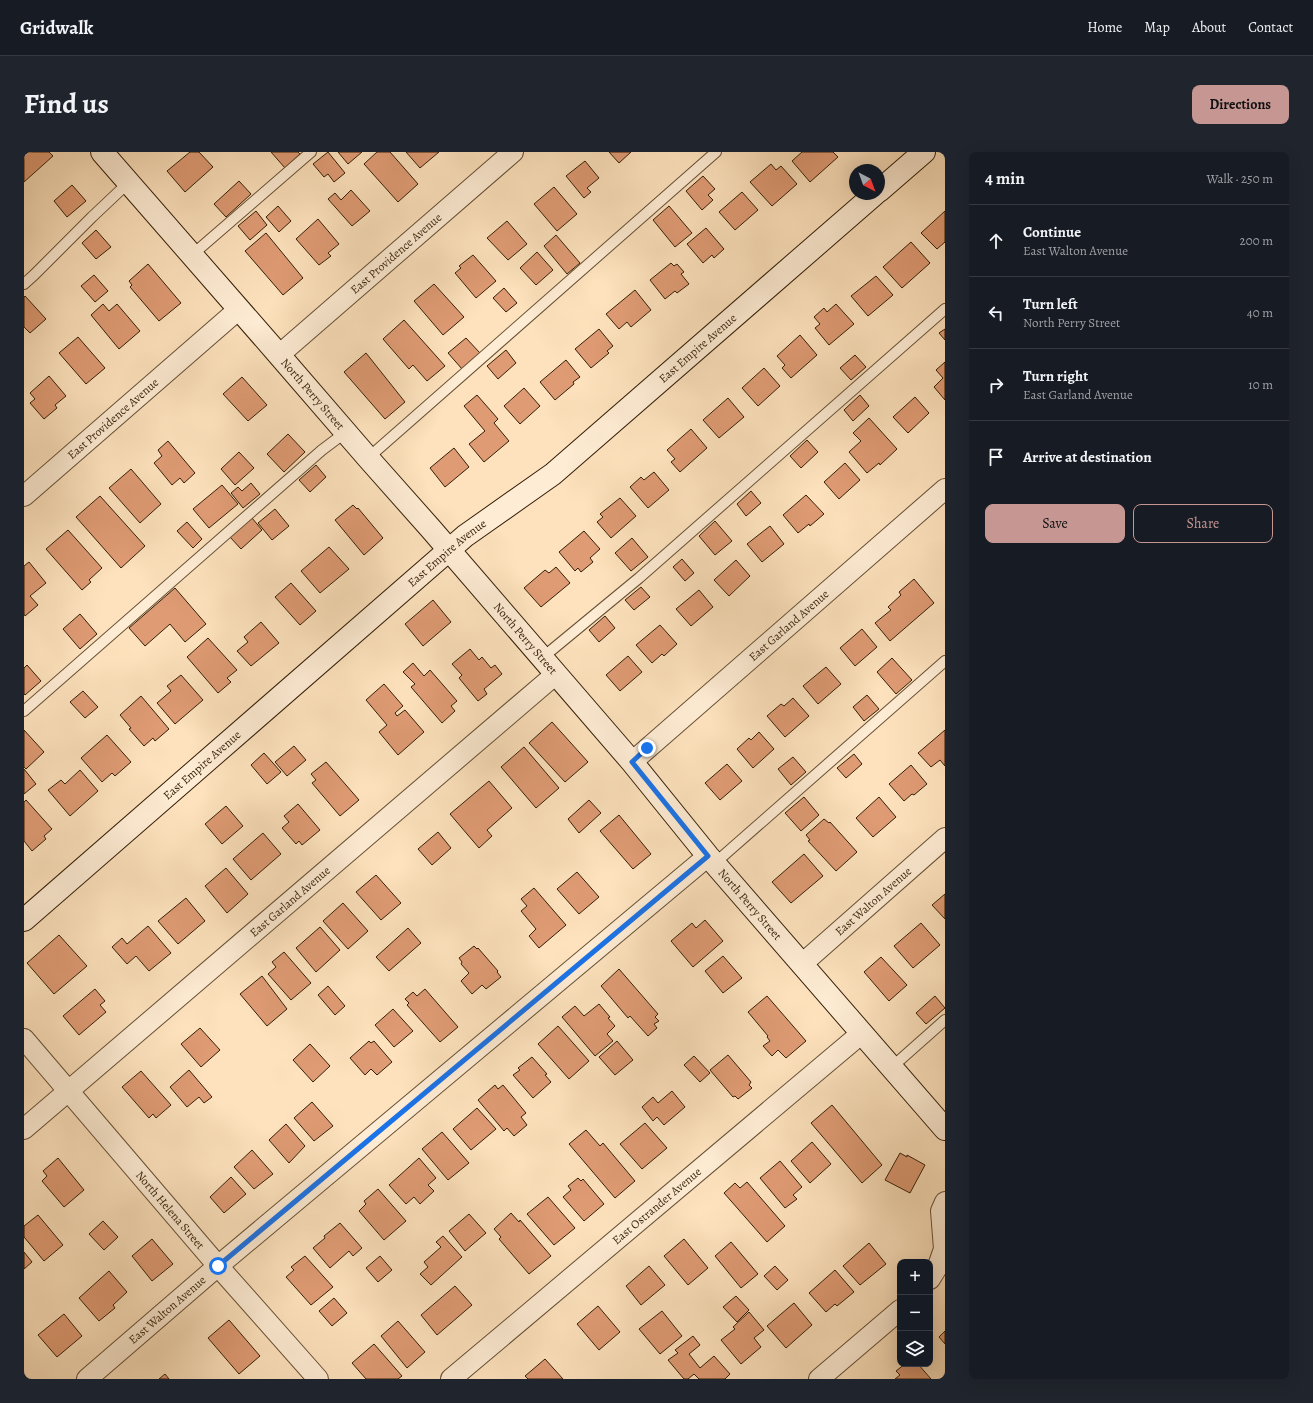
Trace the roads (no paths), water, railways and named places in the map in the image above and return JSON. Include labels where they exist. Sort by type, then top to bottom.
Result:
[{"type":"street","name":"East Providence Avenue","points":[[279,355],[512,152]]},
{"type":"street","points":[[885,186],[924,152]]},
{"type":"street","name":"North Perry Street","points":[[107,154],[128,183],[450,550],[632,762],[712,860],[945,1129]]},
{"type":"street","name":"East Empire Avenue","points":[[24,920],[465,536],[553,474],[868,200]]},
{"type":"street","name":"East Providence Avenue","points":[[24,496],[239,309]]},
{"type":"street","name":"East Garland Avenue","points":[[632,762],[945,489]]},
{"type":"street","name":"East Garland Avenue","points":[[24,1129],[69,1091],[549,666]]},
{"type":"street","name":"East Walton Avenue","points":[[802,964],[945,838]]},
{"type":"street","name":"East Walton Avenue","points":[[87,1379],[218,1266],[712,860]]},
{"type":"street","name":"East Ostrander Avenue","points":[[451,1379],[862,1033]]},
{"type":"street","name":"North Helena Street","points":[[24,1039],[218,1266],[318,1379]]},
{"type":"street","points":[[933,1274],[938,1266],[944,1249],[942,1211],[945,1202]]},
{"type":"street","points":[[819,1379],[897,1313]]},
{"type":"lane","points":[[192,255],[311,152]]},
{"type":"lane","points":[[368,458],[716,152]]},
{"type":"lane","points":[[24,284],[34,276],[128,183]]},
{"type":"lane","points":[[549,666],[645,573],[945,309]]},
{"type":"lane","points":[[24,711],[316,455],[346,432]]},
{"type":"lane","points":[[712,860],[945,661]]},
{"type":"lane","points":[[892,1067],[945,1020]]}]
